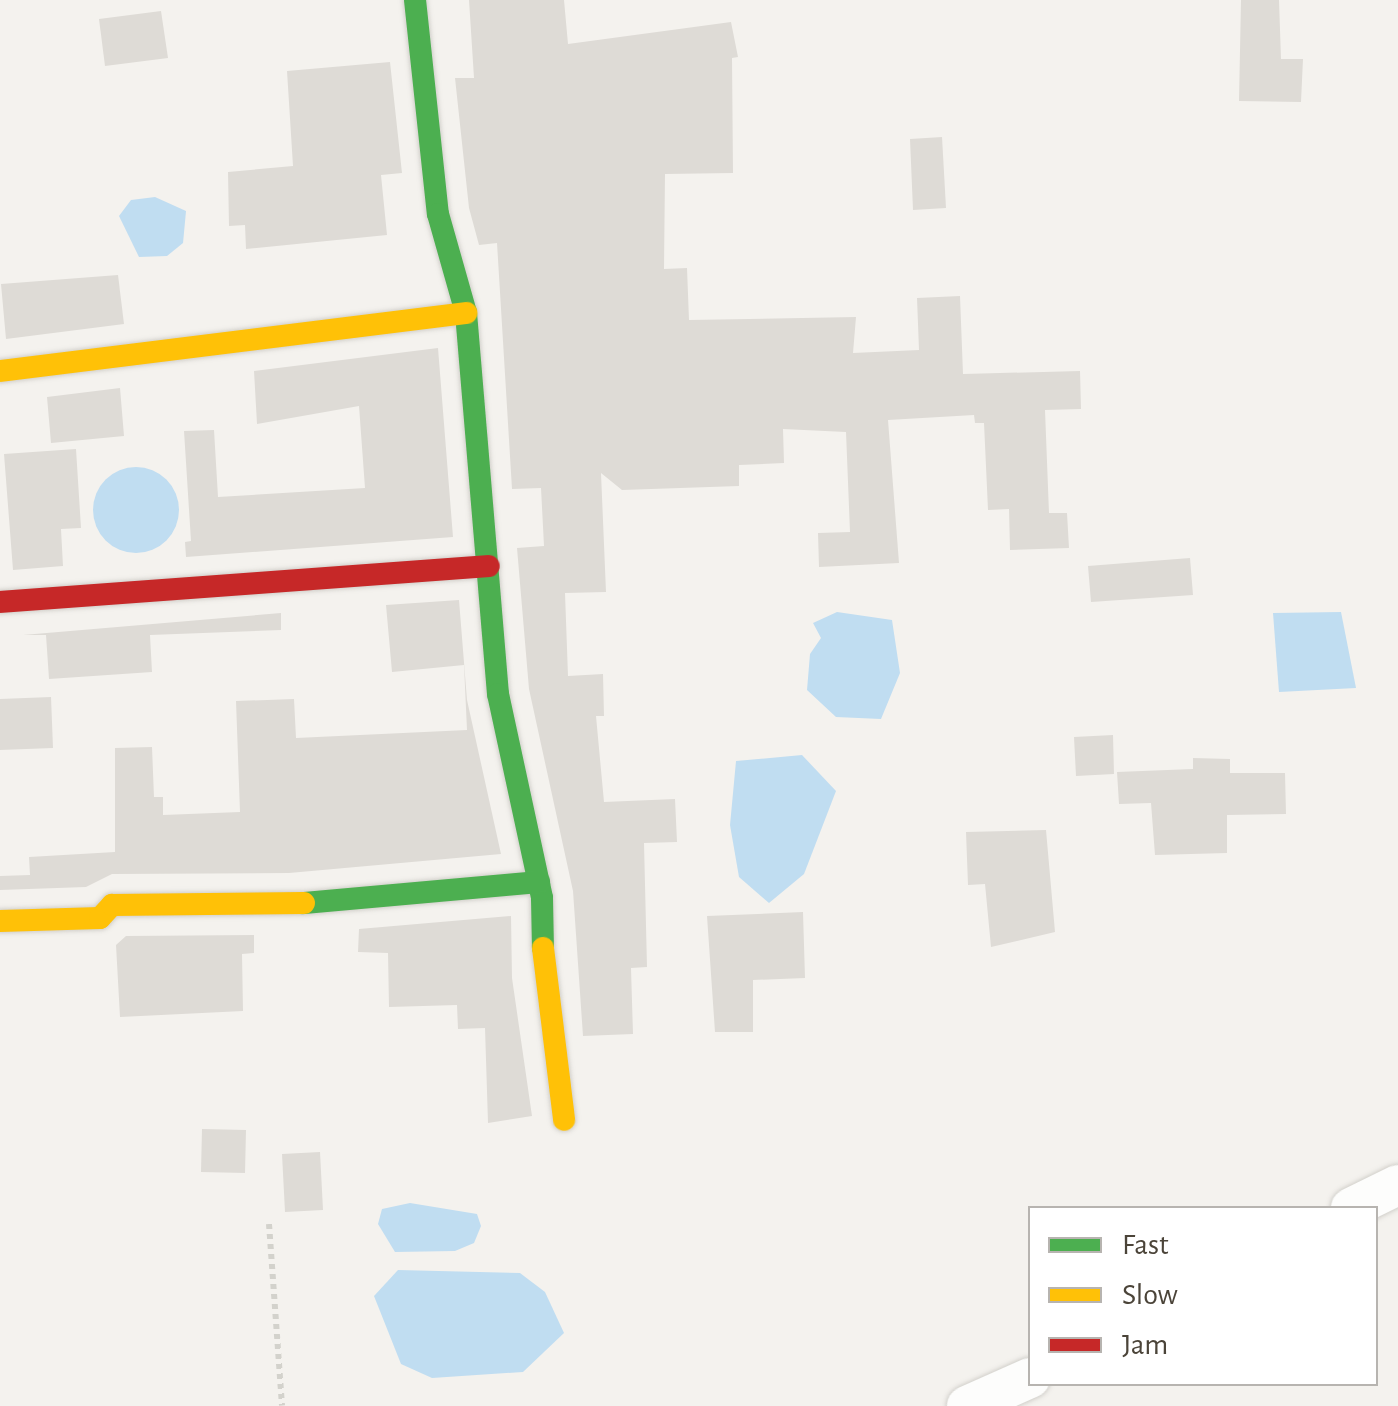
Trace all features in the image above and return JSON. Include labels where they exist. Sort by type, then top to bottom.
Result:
[{"type":"street","points":[[415,0],[438,214],[466,313],[507,760],[539,882],[543,974],[564,1120]]},
{"type":"street","points":[[0,370],[466,313]]},
{"type":"street","points":[[0,602],[488,566]]},
{"type":"street","points":[[0,921],[100,918],[112,905],[290,904],[539,882]]},
{"type":"street","points":[[1355,1206],[1398,1185]]},
{"type":"street","points":[[968,1406],[1028,1379]]},
{"type":"path","points":[[269,1224],[282,1406]]},
{"type":"water","points":[[155,197],[186,211],[183,243],[167,256],[139,257],[119,216],[131,200]]},
{"type":"water","points":[[136,467],[166,480],[179,510],[166,540],[136,553],[106,540],[93,510],[106,480]]},
{"type":"water","points":[[837,612],[892,620],[900,673],[881,719],[836,717],[807,690],[810,654],[821,638],[813,623]]},
{"type":"water","points":[[1341,612],[1356,688],[1279,692],[1273,613]]},
{"type":"water","points":[[802,755],[836,791],[804,874],[769,903],[739,877],[730,825],[736,761]]},
{"type":"water","points":[[410,1203],[477,1214],[481,1226],[474,1243],[455,1251],[395,1252],[378,1224],[382,1209]]},
{"type":"water","points":[[398,1270],[520,1273],[545,1292],[564,1333],[523,1372],[432,1378],[401,1364],[374,1296]]},
{"type":"building","points":[[469,0],[564,0],[568,44],[731,22],[738,57],[732,58],[733,173],[665,174],[664,269],[687,268],[689,320],[856,317],[853,353],[919,350],[917,298],[960,296],[963,374],[1080,371],[1081,409],[1045,410],[1049,513],[1067,513],[1069,548],[1010,550],[1009,509],[988,510],[984,423],[975,423],[974,415],[888,420],[899,563],[819,567],[818,533],[850,532],[846,432],[783,429],[784,463],[739,465],[739,486],[622,490],[601,473],[606,592],[565,593],[568,676],[603,674],[604,716],[596,716],[604,802],[675,799],[677,842],[644,843],[647,967],[631,968],[633,1034],[583,1036],[573,891],[529,689],[517,548],[544,546],[541,488],[512,489],[497,243],[479,245],[469,208],[455,78],[474,78]]},
{"type":"building","points":[[1241,0],[1279,0],[1281,59],[1303,59],[1301,102],[1239,101]]},
{"type":"building","points":[[161,11],[168,58],[105,66],[99,19]]},
{"type":"building","points":[[390,62],[402,173],[381,175],[387,235],[246,249],[245,225],[229,226],[228,172],[293,166],[287,71]]},
{"type":"building","points":[[942,137],[946,208],[913,210],[910,139]]},
{"type":"building","points":[[118,275],[124,324],[6,339],[1,284]]},
{"type":"building","points":[[438,348],[453,537],[186,557],[185,542],[191,541],[184,431],[214,430],[218,497],[365,488],[359,406],[257,424],[254,371]]},
{"type":"building","points":[[120,388],[124,436],[51,443],[47,397]]},
{"type":"building","points":[[76,449],[81,528],[61,529],[63,566],[13,570],[4,454]]},
{"type":"building","points":[[1190,558],[1193,595],[1091,602],[1088,566]]},
{"type":"building","points":[[459,600],[467,700],[501,854],[289,873],[112,874],[86,887],[0,890],[0,876],[30,875],[29,857],[115,852],[115,748],[152,747],[154,797],[163,797],[163,815],[240,812],[236,701],[294,699],[296,738],[467,730],[464,665],[392,672],[386,605]]},
{"type":"building","points":[[281,613],[281,630],[150,635],[152,672],[49,679],[46,635],[23,635]]},
{"type":"building","points":[[51,697],[53,748],[0,750],[0,699]]},
{"type":"building","points":[[1113,735],[1114,774],[1076,776],[1074,737]]},
{"type":"building","points":[[1193,758],[1230,759],[1230,773],[1285,773],[1286,814],[1227,815],[1227,853],[1155,855],[1151,803],[1119,804],[1117,772],[1193,769]]},
{"type":"building","points":[[1046,830],[1055,932],[991,947],[985,884],[968,885],[966,832]]},
{"type":"building","points":[[803,912],[805,978],[753,980],[753,1032],[715,1032],[707,916]]},
{"type":"building","points":[[511,916],[512,978],[532,1116],[488,1123],[485,1028],[458,1029],[457,1005],[389,1007],[388,953],[358,952],[359,929]]},
{"type":"building","points":[[254,935],[254,953],[242,954],[243,1011],[120,1017],[116,945],[126,936]]},
{"type":"building","points":[[202,1129],[246,1130],[245,1173],[201,1172]]},
{"type":"building","points":[[320,1152],[323,1210],[285,1212],[282,1154]]},
{"type":"traffic: fast","points":[[415,0],[438,214],[466,313],[498,694],[542,898],[543,948]]},
{"type":"traffic: fast","points":[[304,903],[539,882]]},
{"type":"traffic: slow","points":[[0,371],[466,313]]},
{"type":"traffic: slow","points":[[0,921],[100,918],[112,905],[304,903]]},
{"type":"traffic: slow","points":[[543,948],[564,1120]]},
{"type":"traffic: jam","points":[[0,602],[489,566]]}]
